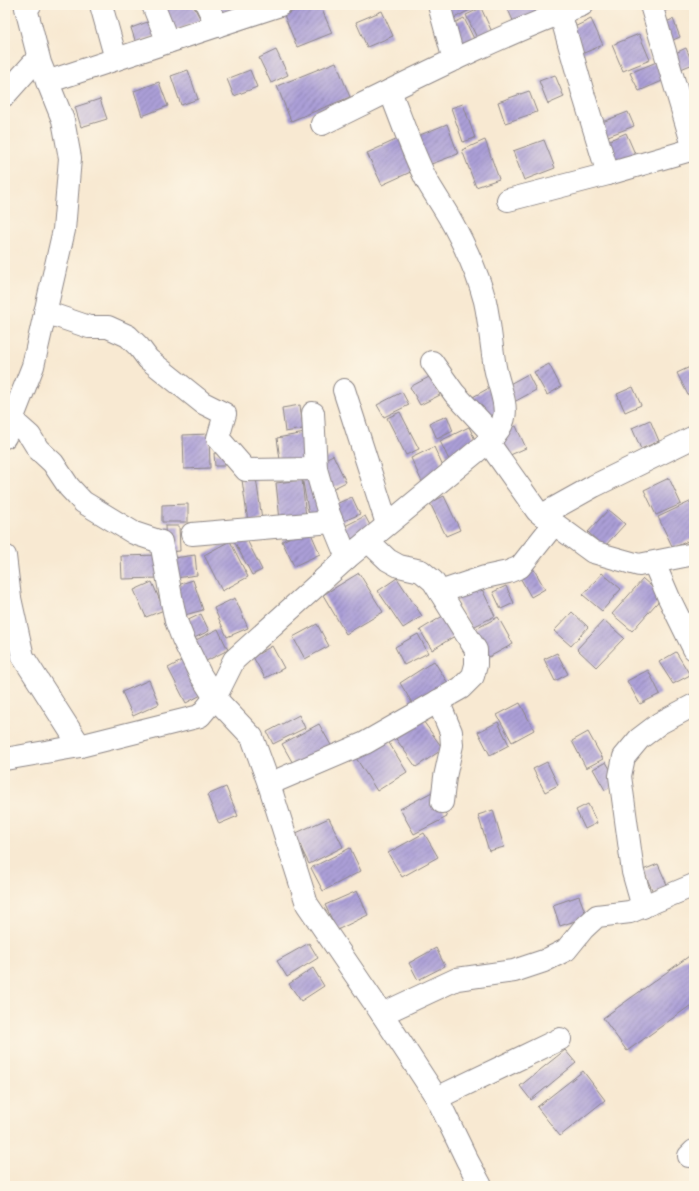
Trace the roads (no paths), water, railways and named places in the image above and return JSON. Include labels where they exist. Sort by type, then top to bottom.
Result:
[{"type":"street","points":[[30,5],[26,8],[38,58],[63,120],[70,158],[64,230],[32,366],[8,428],[30,436],[38,449],[53,463],[69,487],[82,502],[134,533],[161,542],[176,621],[183,639],[200,674],[215,698],[252,738],[269,784],[307,904],[437,1098],[481,1186]]},
{"type":"street","points":[[101,5],[116,59]]},
{"type":"street","points":[[153,5],[168,42]]},
{"type":"street","points":[[207,5],[217,26]]},
{"type":"street","points":[[47,82],[217,26],[256,9],[280,5]]},
{"type":"street","points":[[440,5],[454,60]]},
{"type":"street","points":[[322,124],[559,9],[582,5]]},
{"type":"street","points":[[508,200],[608,174],[694,149],[651,5]]},
{"type":"street","points":[[559,9],[608,174]]},
{"type":"street","points":[[5,95],[38,58]]},
{"type":"street","points":[[5,759],[80,746],[200,716],[215,698],[234,660],[347,558],[491,439],[503,423],[505,412],[495,368],[485,301],[473,266],[450,219],[417,160],[390,91]]},
{"type":"street","points":[[45,312],[89,326],[108,327],[128,336],[148,359],[203,403],[225,414],[218,438],[246,470],[316,469]]},
{"type":"street","points":[[432,362],[454,393],[491,439],[537,511],[593,552],[640,565],[694,554]]},
{"type":"street","points":[[344,390],[387,524]]},
{"type":"street","points":[[313,412],[316,469],[332,522],[347,558]]},
{"type":"street","points":[[440,592],[520,567],[548,519],[594,486],[694,437]]},
{"type":"street","points":[[192,534],[332,522]]},
{"type":"street","points":[[269,784],[365,743],[461,688],[473,676],[476,665],[476,650],[433,581],[421,571],[399,566],[388,560],[368,541]]},
{"type":"street","points":[[5,556],[10,598],[23,657],[80,746]]},
{"type":"street","points":[[654,562],[669,598],[694,649]]},
{"type":"street","points":[[438,701],[450,732],[452,745],[442,802]]},
{"type":"street","points":[[643,907],[633,872],[620,776],[624,758],[639,739],[660,723],[694,705]]},
{"type":"street","points":[[382,1014],[457,979],[514,970],[544,961],[566,950],[583,929],[598,916],[630,912],[694,885]]},
{"type":"street","points":[[437,1098],[560,1038]]}]
